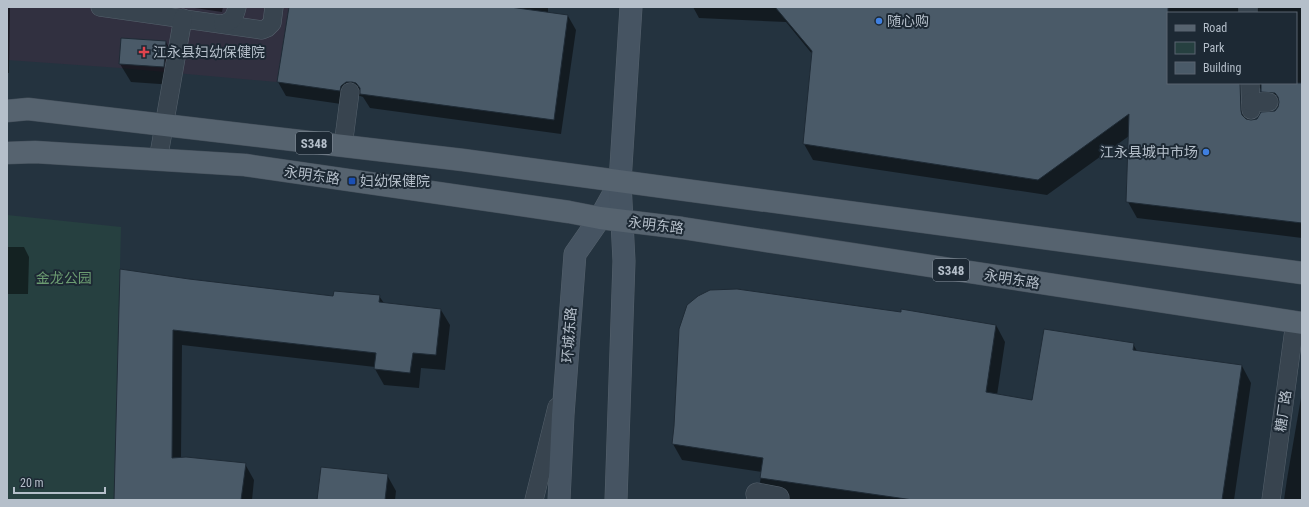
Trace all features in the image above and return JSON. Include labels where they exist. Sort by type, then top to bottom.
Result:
[{"type":"main road","name":"环城东路","points":[[616,500],[624,261],[620,182],[631,7]]},
{"type":"main road","name":"S348","points":[[7,111],[28,110],[487,163],[1302,274]]},
{"type":"main road","name":"永明东路","points":[[7,153],[36,152],[245,165],[569,212],[600,218],[682,228],[1299,323]]},
{"type":"main road","name":"环城东路","points":[[560,500],[563,415],[575,254],[600,218],[620,182]]},
{"type":"lane","points":[[100,7],[146,11],[262,30],[272,23],[274,7]]},
{"type":"lane","points":[[223,24],[231,21],[235,16],[237,7]]},
{"type":"lane","points":[[158,160],[183,18]]},
{"type":"lane","points":[[1250,84],[1251,106],[1269,102]]},
{"type":"lane","points":[[343,146],[350,92]]},
{"type":"lane","name":"糖厂路","points":[[1271,500],[1299,323]]},
{"type":"lane","points":[[534,500],[566,367]]},
{"type":"shaded area","name":"江永县妇幼保健院","points":[[7,7],[289,7],[277,82],[120,68],[7,60]]},
{"type":"green space","name":"金龙公园","points":[[7,215],[121,227],[114,500],[7,500]]},
{"type":"building","points":[[289,7],[510,7],[568,15],[554,120],[360,94],[360,88],[356,83],[352,82],[346,82],[341,86],[340,91],[277,82]]},
{"type":"building","points":[[775,7],[1168,7],[1167,84],[1240,84],[1242,115],[1246,119],[1251,120],[1257,119],[1261,112],[1275,111],[1278,107],[1278,97],[1275,93],[1261,92],[1261,84],[1302,83],[1302,223],[1126,202],[1129,114],[1038,180],[803,144],[812,51]]},
{"type":"building","points":[[121,38],[166,41],[164,67],[119,64]]},
{"type":"building","points":[[120,269],[189,279],[333,296],[334,291],[380,295],[379,302],[441,309],[436,355],[413,353],[410,373],[374,369],[376,353],[173,330],[172,458],[186,457],[246,463],[241,500],[114,500]]},
{"type":"building","points":[[737,289],[901,312],[901,309],[996,325],[986,392],[1032,400],[1044,329],[1134,343],[1133,350],[1242,365],[1222,500],[913,500],[760,478],[763,458],[672,444],[679,329],[687,305],[698,296],[710,290]]},
{"type":"building","points":[[321,467],[388,474],[385,500],[317,500]]},
{"type":"place","name":"随心购","points":[[879,21]]},
{"type":"place","name":"江永县妇幼保健院","points":[[144,52]]},
{"type":"place","name":"江永县城中市场","points":[[1206,152]]},
{"type":"place","name":"妇幼保健院","points":[[352,181]]}]
